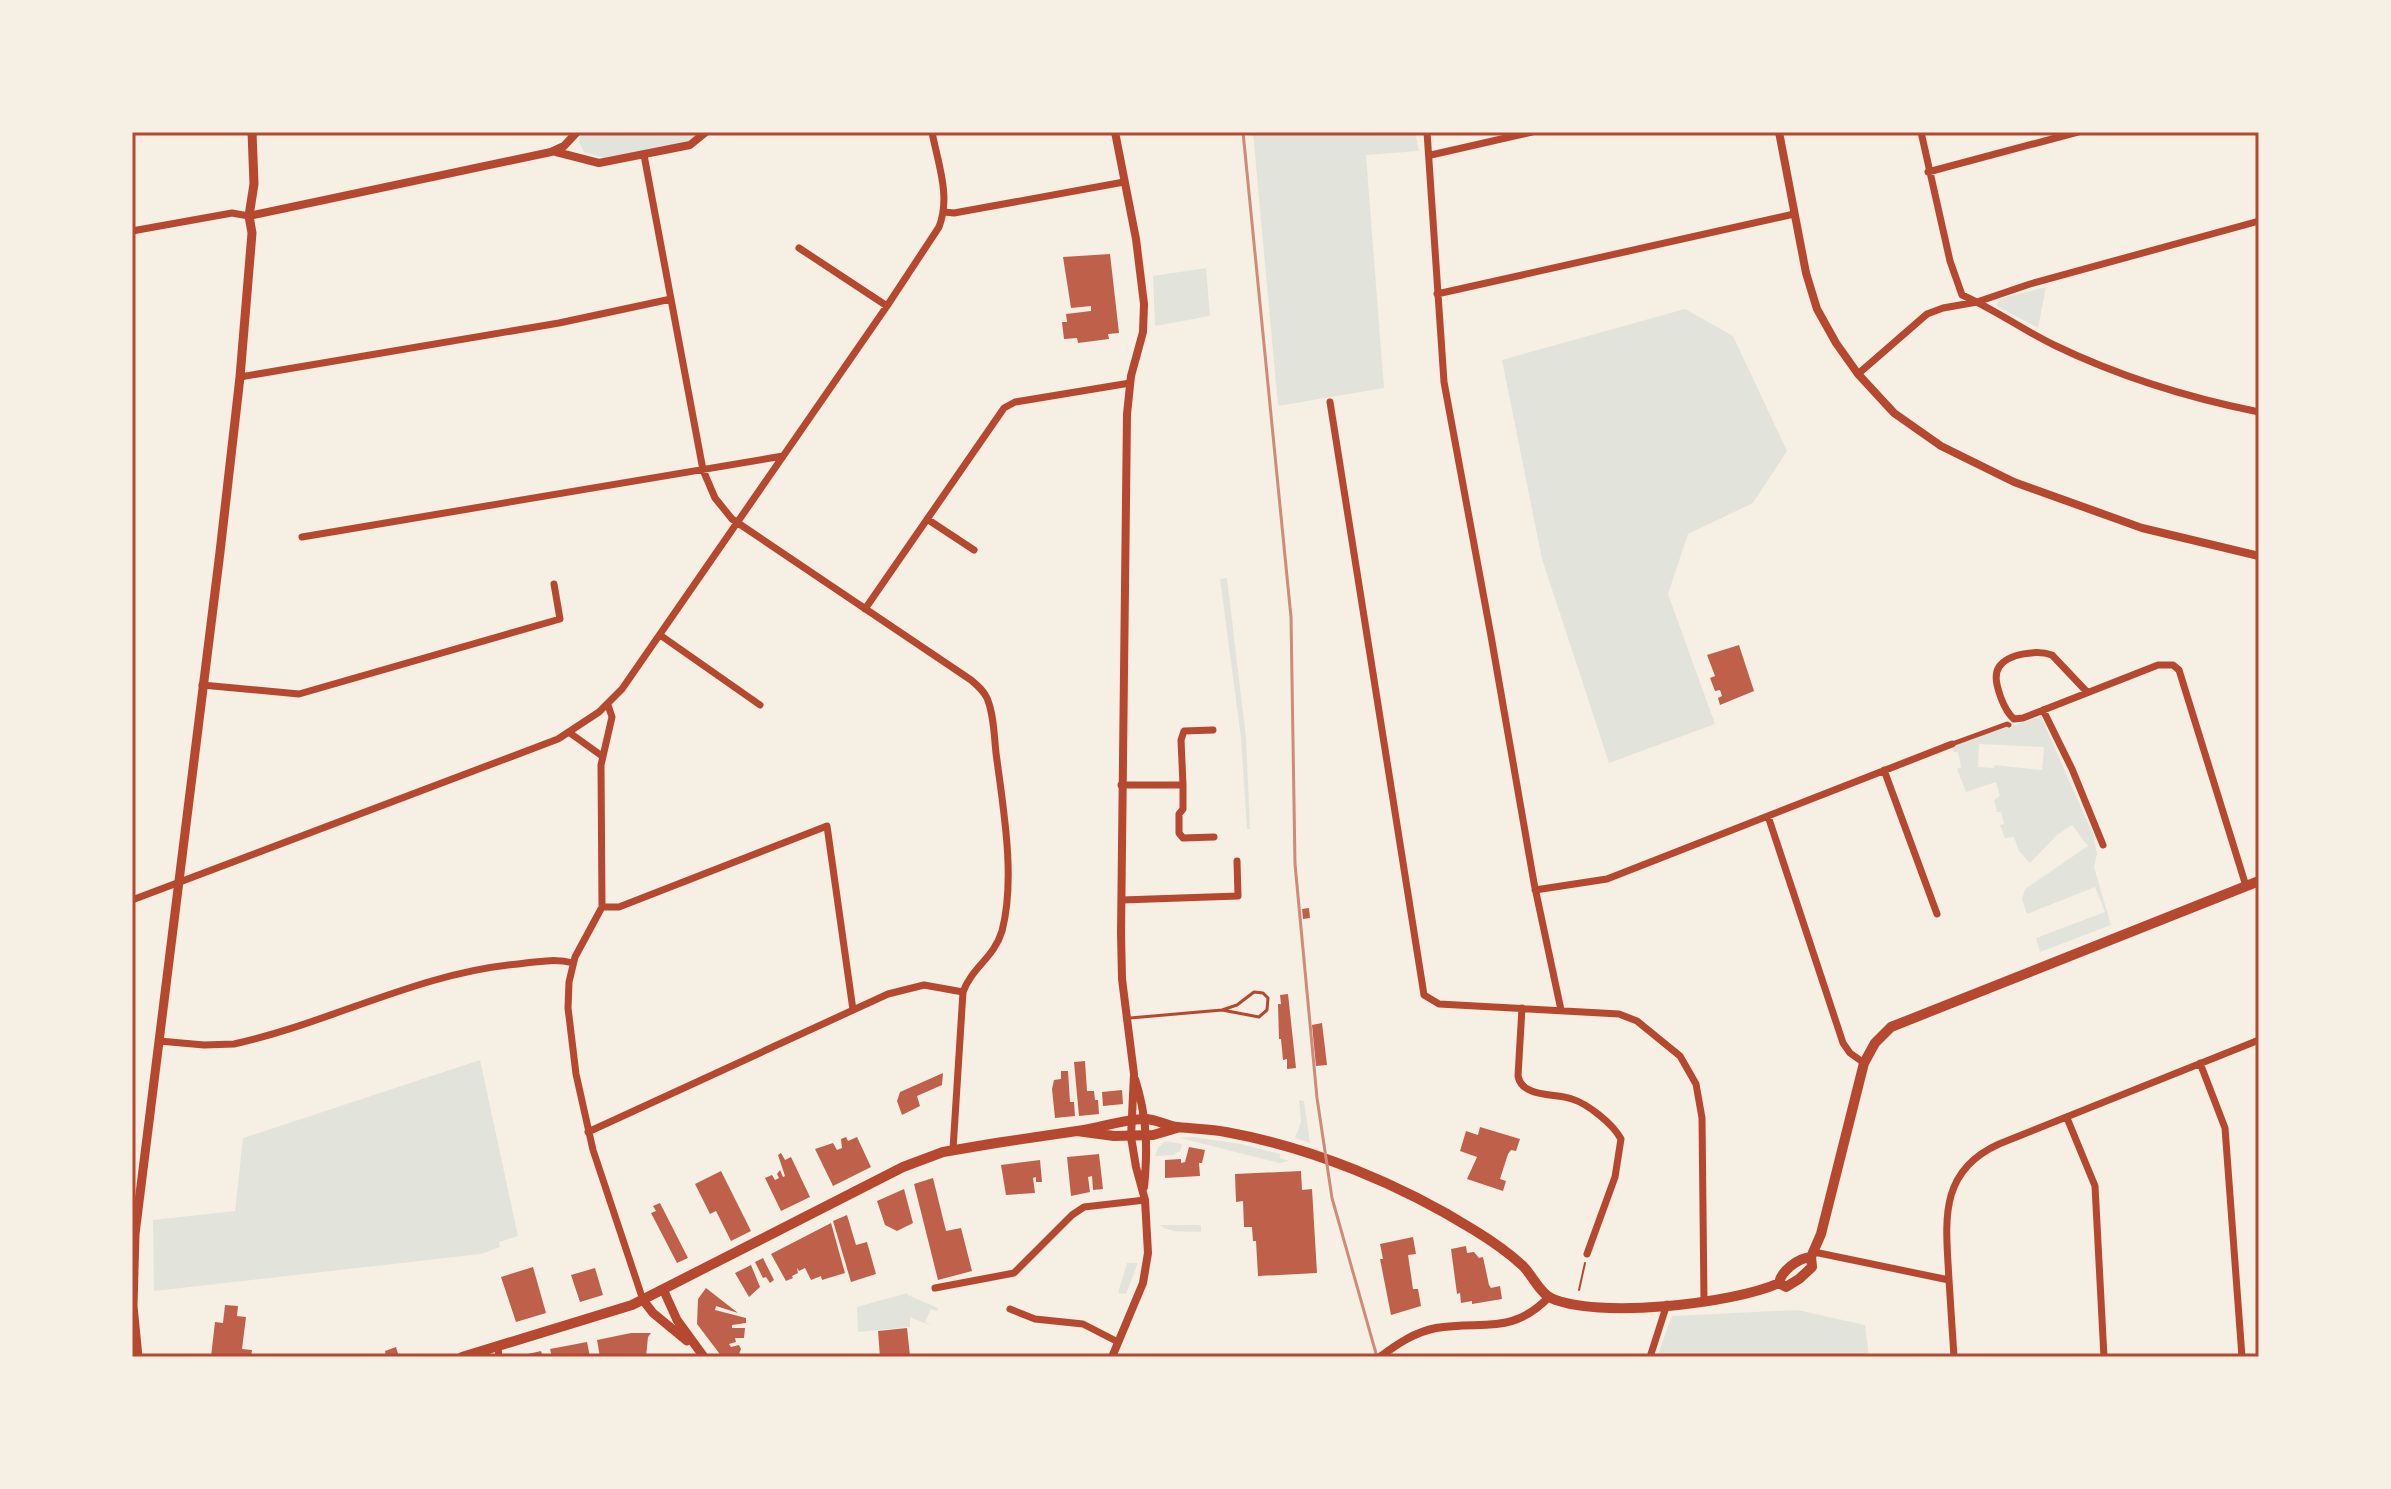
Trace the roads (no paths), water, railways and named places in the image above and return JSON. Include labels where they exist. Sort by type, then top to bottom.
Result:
[{"type":"main road","points":[[138,1357],[134,1333],[135,1234],[240,377],[252,233],[249,216],[254,184],[252,132]]},
{"type":"main road","points":[[462,1357],[499,1352],[643,1300],[903,1167],[953,1149],[1077,1131],[1118,1121],[1141,1127],[1224,1132],[1285,1146],[1375,1179],[1449,1215],[1500,1246],[1526,1268],[1549,1297],[1610,1308],[1704,1301],[1746,1294],[1779,1283],[1780,1275],[1812,1254],[1821,1234],[1864,1063],[1891,1027],[2259,881]]},
{"type":"main road","points":[[1077,1131],[1131,1137],[1141,1127],[1176,1128]]},
{"type":"main road","points":[[663,1289],[673,1312],[704,1357]]},
{"type":"main road","points":[[643,1300],[653,1313],[696,1348]]},
{"type":"street","points":[[132,231],[232,213],[249,216],[551,152],[564,146],[577,132]]},
{"type":"street","points":[[551,152],[571,154],[599,163],[690,145],[706,132]]},
{"type":"street","points":[[132,900],[570,733],[608,705],[660,635],[939,227],[945,199],[932,132]]},
{"type":"street","points":[[1112,1357],[1143,1283],[1149,1236],[1141,1127],[1122,979],[1121,785],[1130,383],[1143,332],[1144,304],[1143,278],[1115,132]]},
{"type":"street","points":[[1427,132],[1431,155],[1444,382],[1535,890],[1561,1010]]},
{"type":"street","points":[[1431,155],[1532,132]]},
{"type":"street","points":[[1779,132],[1806,273],[1817,309],[1858,374],[1894,413],[1941,446],[2014,482],[2142,528],[2259,556]]},
{"type":"street","points":[[1921,132],[1928,172],[1957,287],[1962,295],[2053,345],[2096,364],[2200,398],[2259,412]]},
{"type":"street","points":[[1928,172],[2078,132]]},
{"type":"street","points":[[644,155],[703,470],[715,498],[738,522],[971,680],[985,695],[991,714],[1002,797],[1007,893],[998,943],[989,958],[971,975],[963,992],[953,1149]]},
{"type":"street","points":[[944,212],[954,213],[1124,182]]},
{"type":"street","points":[[1437,294],[1794,214]]},
{"type":"street","points":[[1858,374],[1927,314],[2259,221]]},
{"type":"street","points":[[799,248],[887,306]]},
{"type":"street","points":[[240,377],[559,323],[671,299]]},
{"type":"street","points":[[865,609],[1007,405],[1130,383]]},
{"type":"street","points":[[1330,402],[1422,989],[1428,1000],[1439,1004],[1610,1012],[1628,1016],[1680,1056],[1689,1069],[1701,1100],[1704,1301]]},
{"type":"street","points":[[302,537],[783,456]]},
{"type":"street","points":[[927,519],[974,550]]},
{"type":"street","points":[[202,685],[299,694],[425,658],[560,619],[554,584]]},
{"type":"street","points":[[660,635],[760,705]]},
{"type":"street","points":[[2087,692],[2052,655],[2045,652],[2006,660],[1999,666],[1996,675],[2008,714],[2014,719],[2023,718],[2158,665],[2173,665],[2179,670],[2246,886]]},
{"type":"street","points":[[608,705],[612,717],[602,756],[602,907],[573,963],[568,992],[570,1036],[588,1132],[643,1300]]},
{"type":"street","points":[[2043,710],[2072,769],[2103,845]]},
{"type":"street","points":[[1535,890],[1607,879],[1884,770],[2009,725]]},
{"type":"street","points":[[1213,730],[1184,731],[1181,740],[1183,809],[1179,814],[1179,833],[1183,838],[1214,837]]},
{"type":"street","points":[[570,733],[602,756]]},
{"type":"street","points":[[1884,770],[1937,914]]},
{"type":"street","points":[[1121,785],[1183,785]]},
{"type":"street","points":[[1768,816],[1843,1043],[1850,1053],[1864,1063]]},
{"type":"street","points":[[602,907],[619,907],[827,826],[853,1010]]},
{"type":"street","points":[[1122,900],[1238,896],[1237,861]]},
{"type":"street","points":[[159,1041],[234,1044],[465,971],[552,961],[573,963]]},
{"type":"street","points":[[588,1132],[888,994],[917,985],[963,992]]},
{"type":"street","points":[[1522,1008],[1520,1085],[1527,1090],[1583,1104],[1621,1139],[1615,1177],[1587,1254]]},
{"type":"street","points":[[1954,1357],[1946,1219],[1953,1188],[1967,1165],[1988,1149],[2259,1040]]},
{"type":"street","points":[[2200,1063],[2225,1128],[2242,1357]]},
{"type":"street","points":[[1134,1074],[1131,1108],[1141,1127]]},
{"type":"street","points":[[2067,1118],[2095,1186],[2104,1357]]},
{"type":"street","points":[[1131,1137],[1145,1200]]},
{"type":"street","points":[[935,1288],[1014,1273],[1072,1215],[1084,1207],[1145,1200]]},
{"type":"street","points":[[1812,1254],[1949,1280]]},
{"type":"street","points":[[1380,1357],[1405,1339],[1434,1328],[1514,1322],[1536,1311],[1549,1297]]},
{"type":"street","points":[[1650,1357],[1667,1304]]},
{"type":"street","points":[[1010,1309],[1035,1319],[1083,1324],[1118,1342]]},
{"type":"lane","points":[[1126,1018],[1222,1010],[1237,1005],[1254,992],[1263,993],[1268,998],[1267,1010],[1259,1017],[1222,1010]]},
{"type":"railway","points":[[1243,132],[1291,617],[1295,864],[1317,1098],[1332,1198],[1377,1357]]}]
